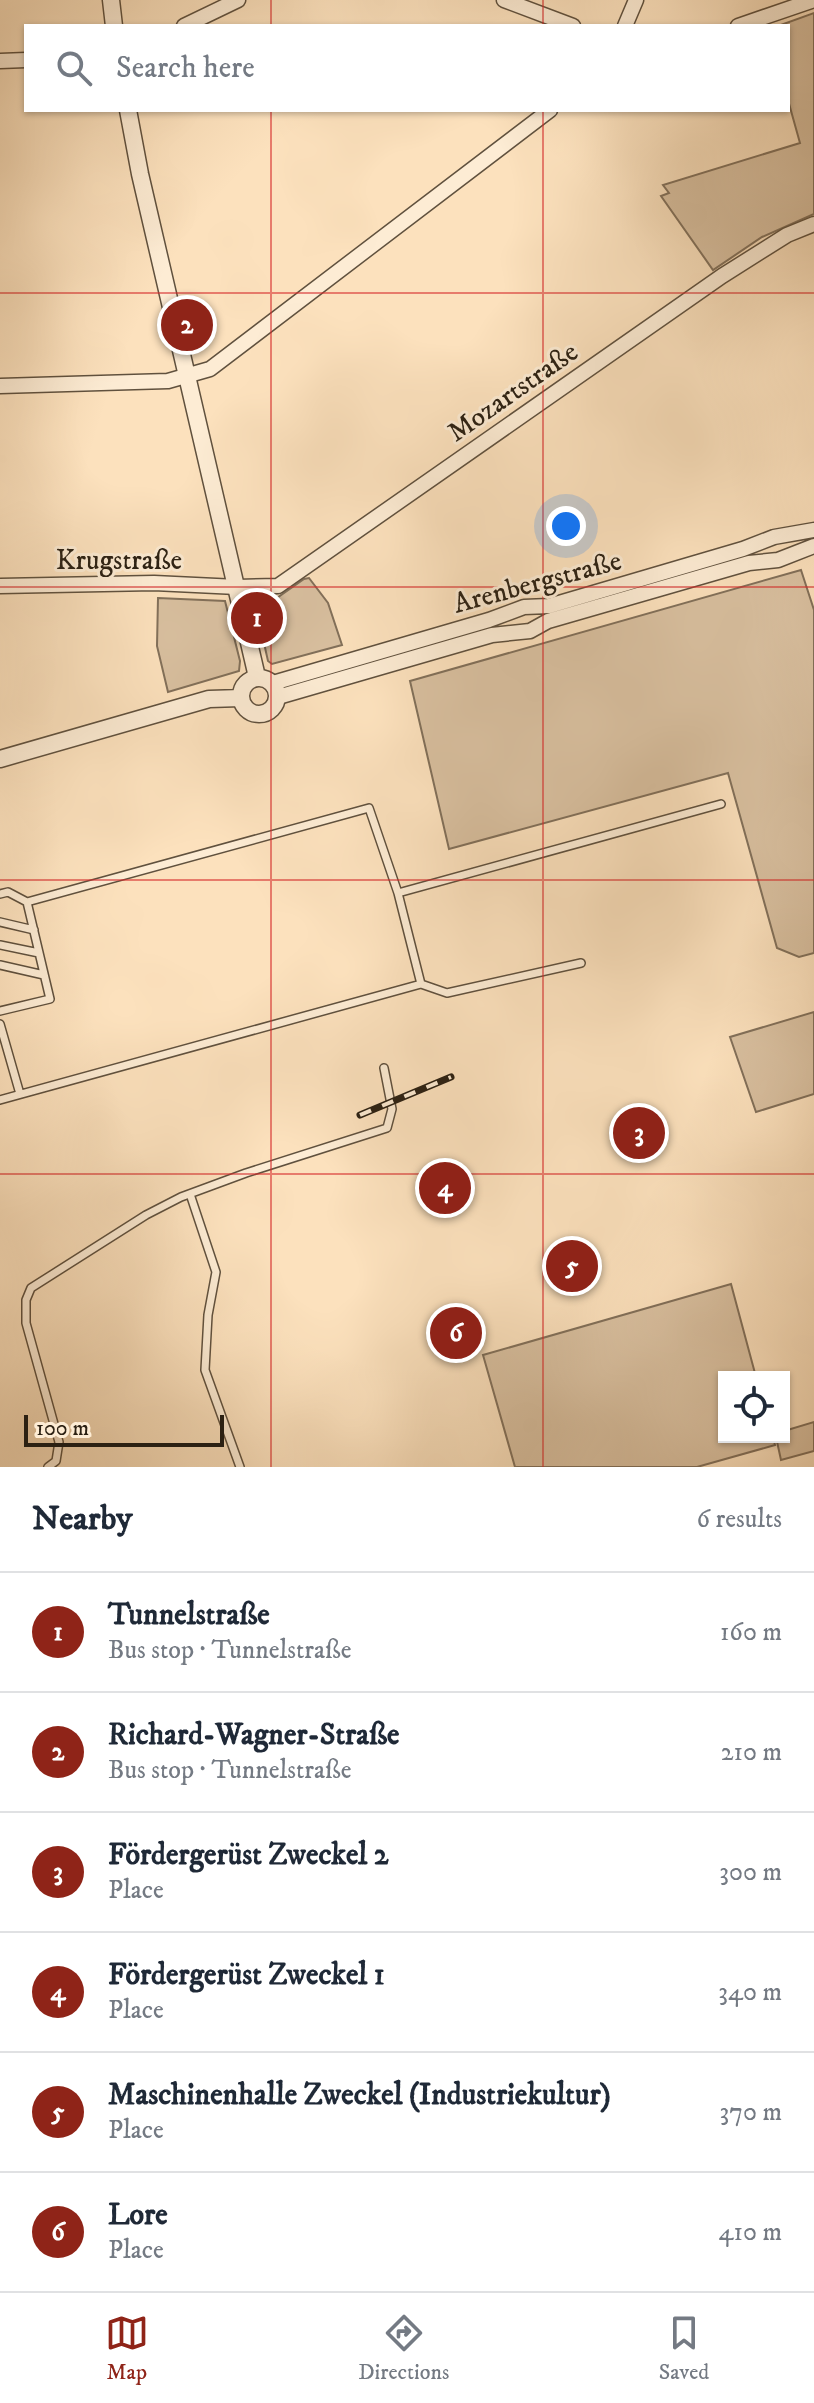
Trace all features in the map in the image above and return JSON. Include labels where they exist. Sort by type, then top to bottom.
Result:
[{"type":"street","points":[[111,0],[114,24]]},
{"type":"street","points":[[188,24],[238,0]]},
{"type":"street","points":[[504,0],[568,24]]},
{"type":"street","points":[[626,24],[636,0]]},
{"type":"street","points":[[744,24],[814,0]]},
{"type":"street","points":[[0,61],[24,60]]},
{"type":"street","points":[[128,112],[237,587],[269,686]]},
{"type":"street","points":[[0,386],[168,381],[210,369],[547,112]]},
{"type":"street","name":"Mozartstraße","points":[[237,587],[278,586],[722,276],[787,235],[814,224]]},
{"type":"street","name":"Arenbergstraße","points":[[269,686],[524,607],[549,606],[774,537],[814,530]]},
{"type":"street","name":"Arenbergstraße","points":[[269,686],[492,635],[530,631],[548,621],[749,563],[778,560],[814,546]]},
{"type":"street","name":"Krugstraße","points":[[0,586],[154,583],[237,587]]},
{"type":"street","points":[[241,698],[242,688],[248,681],[269,686]]},
{"type":"street","name":"Arenbergstraße","points":[[0,759],[209,699],[241,698],[244,707],[251,713],[268,713],[275,706],[269,686]]},
{"type":"lane","points":[[398,893],[721,804]]},
{"type":"lane","points":[[0,894],[8,892],[27,902],[369,808],[398,893],[421,984]]},
{"type":"lane","points":[[0,1011],[50,999],[27,902]]},
{"type":"lane","points":[[0,922],[34,930]]},
{"type":"lane","points":[[0,945],[39,953]]},
{"type":"lane","points":[[0,1100],[421,984],[447,993],[581,963]]},
{"type":"lane","points":[[0,965],[44,975]]},
{"type":"lane","points":[[0,1024],[20,1094]]},
{"type":"lane","points":[[48,1467],[56,1461],[59,1442],[26,1323],[26,1300],[31,1288],[146,1215],[190,1194],[387,1128],[392,1109],[384,1068]]},
{"type":"lane","points":[[190,1194],[216,1272],[208,1315],[205,1370],[240,1467]]},
{"type":"shaded area","points":[[814,13],[814,214],[762,237],[713,270],[661,196],[669,193],[663,185],[800,143],[790,107],[790,24],[784,24]]},
{"type":"shaded area","points":[[801,570],[814,610],[814,953],[799,957],[777,948],[728,773],[449,849],[410,681]]},
{"type":"shaded area","points":[[309,578],[328,603],[342,645],[272,664],[268,661],[257,612]]},
{"type":"shaded area","points":[[158,598],[225,601],[240,661],[239,671],[168,692],[157,646]]},
{"type":"shaded area","points":[[814,1012],[814,1094],[756,1112],[730,1037]]},
{"type":"shaded area","points":[[731,1284],[754,1371],[718,1371],[718,1443],[775,1445],[697,1467],[515,1467],[483,1355]]},
{"type":"shaded area","points":[[814,1422],[814,1451],[781,1460],[777,1443],[790,1443],[790,1429]]},
{"type":"railway","points":[[360,1115],[451,1077]]},
{"type":"place","name":"Richard-Wagner-Straße","points":[[187,325]]},
{"type":"place","name":"Tunnelstraße","points":[[257,618]]},
{"type":"place","name":"Fördergerüst Zweckel 2","points":[[639,1133]]},
{"type":"place","name":"Fördergerüst Zweckel 1","points":[[445,1188]]},
{"type":"place","name":"Maschinenhalle Zweckel (Industriekultur)","points":[[572,1266]]},
{"type":"place","name":"Lore","points":[[456,1333]]}]
